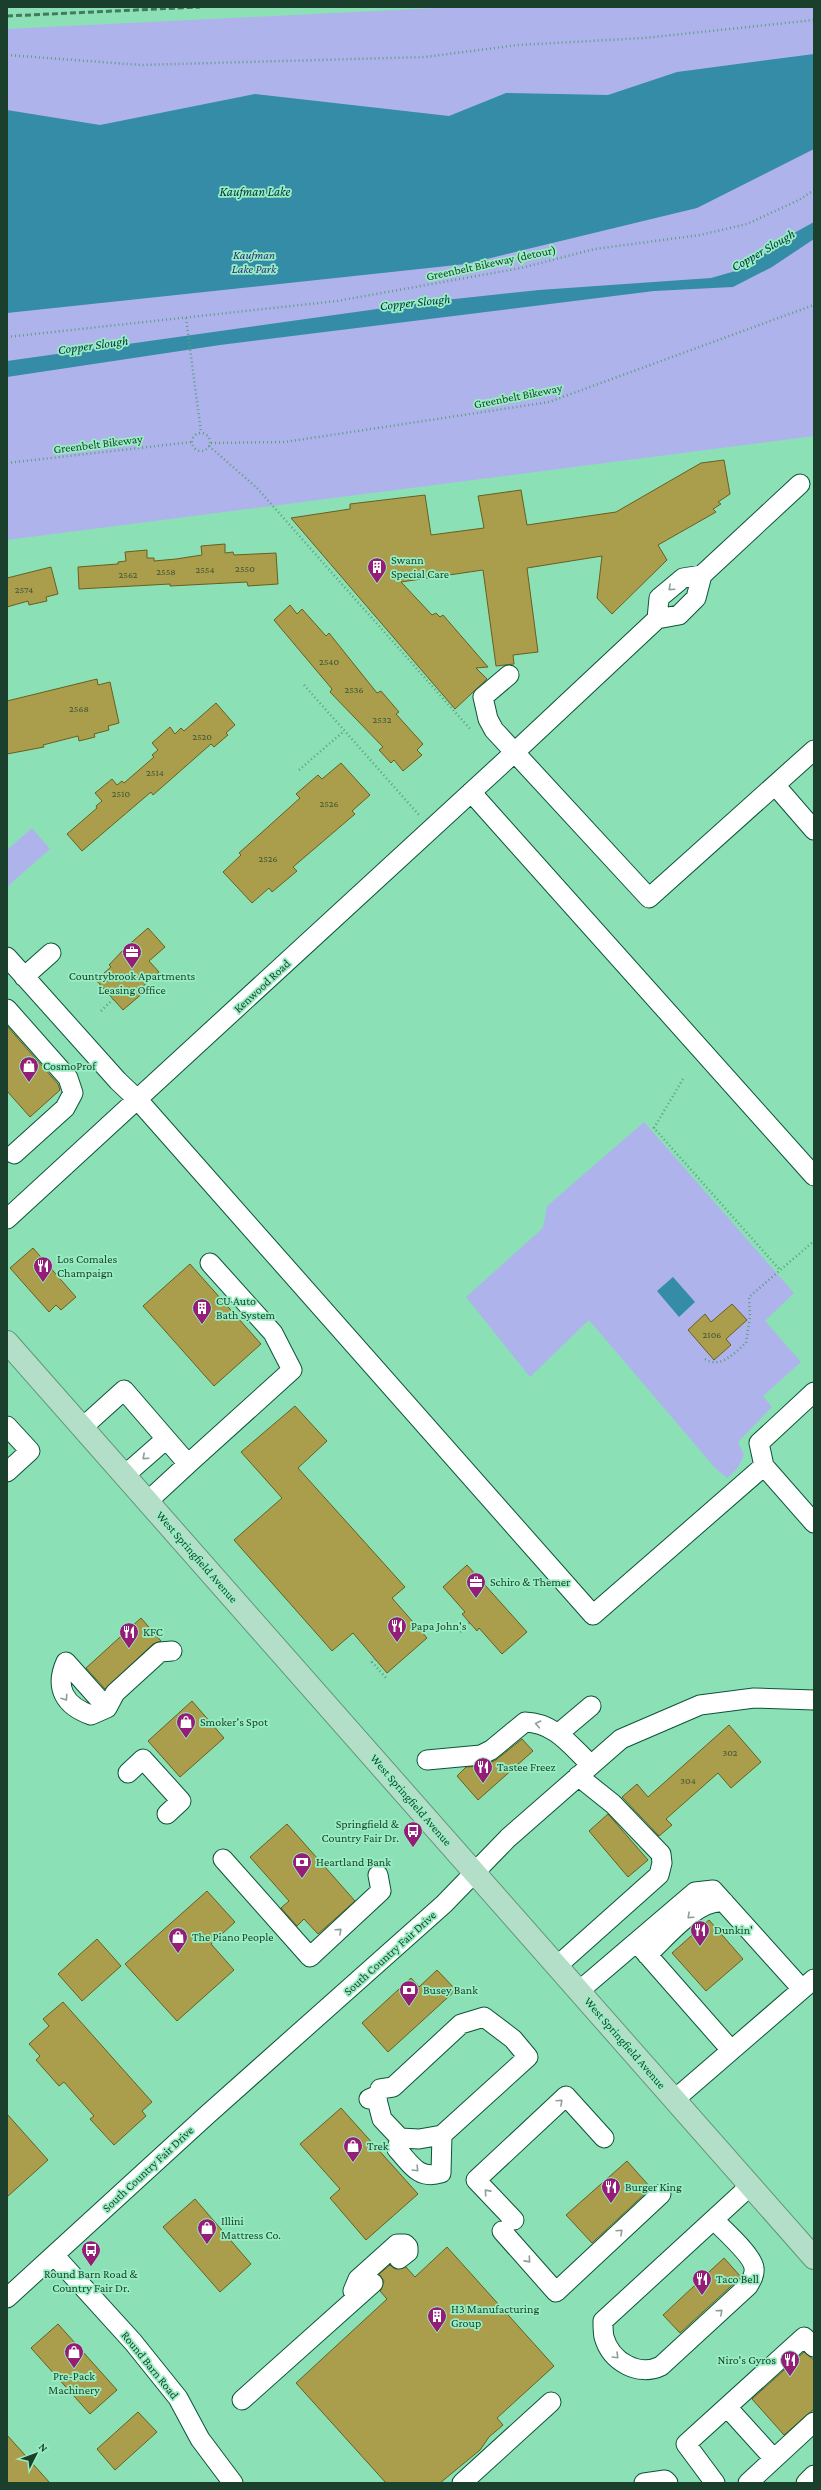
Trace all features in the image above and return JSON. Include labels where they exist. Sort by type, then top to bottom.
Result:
[{"type":"main road","name":"West Springfield Avenue","points":[[7,1342],[814,2258]]},
{"type":"street","name":"Kenwood Road","points":[[7,1219],[138,1100],[657,619],[679,615],[696,598],[702,575],[800,484]]},
{"type":"street","points":[[509,674],[483,697],[488,719],[494,730],[516,751],[649,898],[814,750]]},
{"type":"street","points":[[775,785],[814,830]]},
{"type":"street","points":[[471,792],[814,1176]]},
{"type":"street","points":[[24,977],[51,953]]},
{"type":"street","points":[[7,958],[118,1081],[138,1100],[593,1615],[764,1466]]},
{"type":"street","points":[[7,1009],[68,1078],[73,1093],[65,1108],[14,1154]]},
{"type":"street","points":[[148,1501],[292,1370],[273,1333],[210,1263]]},
{"type":"street","points":[[82,1427],[124,1390],[188,1464]]},
{"type":"street","points":[[814,1392],[759,1443],[764,1466],[814,1523]]},
{"type":"street","points":[[7,1426],[30,1451],[7,1472]]},
{"type":"street","points":[[125,1475],[166,1438]]},
{"type":"street","points":[[107,1708],[66,1662],[60,1681],[62,1693],[70,1704],[91,1715],[107,1708],[115,1693],[160,1652],[172,1650]]},
{"type":"street","name":"South Country Fair Drive","points":[[7,2298],[207,2115],[444,1904],[508,1838],[621,1739],[700,1705],[754,1698],[814,1700]]},
{"type":"street","points":[[559,1733],[591,1706]]},
{"type":"street","points":[[427,1760],[481,1755],[491,1750],[525,1722],[540,1723],[559,1733],[584,1770],[613,1804],[661,1854],[662,1863],[659,1875],[557,1966]]},
{"type":"street","points":[[128,1773],[142,1759],[180,1801],[167,1814]]},
{"type":"street","points":[[223,1859],[310,1957],[380,1892],[378,1875]]},
{"type":"street","points":[[579,1991],[642,1949],[695,1892],[713,1890],[808,1984],[674,2100]]},
{"type":"street","points":[[642,1949],[731,2050]]},
{"type":"street","points":[[484,2017],[513,2039],[528,2057],[442,2135],[419,2139],[400,2138],[382,2119],[373,2098],[380,2090],[394,2087],[461,2024],[484,2017]]},
{"type":"street","points":[[604,2138],[566,2096],[476,2180],[556,2292],[661,2194]]},
{"type":"street","points":[[400,2138],[397,2149],[420,2174],[431,2176],[440,2173],[442,2135]]},
{"type":"street","points":[[714,2220],[746,2255],[754,2268],[753,2278],[748,2286],[667,2360],[651,2371],[637,2370],[624,2364],[611,2350],[604,2337],[603,2321],[750,2186]]},
{"type":"street","points":[[346,2307],[358,2279],[397,2244],[405,2244],[408,2247],[408,2252],[399,2259]]},
{"type":"street","name":"Round Barn Road","points":[[54,2255],[133,2342],[178,2398],[200,2439],[233,2483]]},
{"type":"street","points":[[242,2400],[373,2283]]},
{"type":"street","points":[[715,2483],[686,2444],[804,2337],[814,2347]]},
{"type":"street","points":[[462,2483],[551,2402]]},
{"type":"street","points":[[727,2407],[779,2455]]},
{"type":"street","points":[[779,2455],[785,2437],[814,2411]]},
{"type":"street","points":[[748,2483],[814,2422]]},
{"type":"street","points":[[806,2483],[814,2475]]},
{"type":"street","points":[[644,2483],[665,2480],[668,2483]]},
{"type":"path","points":[[7,55],[141,65],[425,56],[518,45],[644,38],[814,20]]},
{"type":"path","name":"Greenbelt Bikeway (detour)","points":[[7,337],[337,301],[521,268],[596,248],[700,235],[747,224],[792,204],[814,190]]},
{"type":"path","name":"Greenbelt Bikeway","points":[[211,443],[285,442],[549,402],[718,338],[794,314],[814,305]]},
{"type":"path","points":[[186,318],[201,432]]},
{"type":"path","points":[[201,432],[206,434],[211,443],[209,446],[257,488],[473,731]]},
{"type":"path","points":[[192,442],[194,437],[201,432]]},
{"type":"path","name":"Greenbelt Bikeway","points":[[7,463],[192,442],[197,450],[202,451],[209,446]]},
{"type":"path","points":[[304,685],[413,808]]},
{"type":"path","points":[[299,770],[344,731]]},
{"type":"path","points":[[100,1011],[113,999]]},
{"type":"path","points":[[683,1079],[654,1128],[780,1270]]},
{"type":"path","points":[[705,1359],[712,1363],[719,1363],[746,1343],[750,1316],[747,1306],[749,1297],[814,1241]]},
{"type":"path","points":[[460,1632],[470,1622]]},
{"type":"path","points":[[375,1659],[372,1662],[387,1679]]},
{"type":"green space","name":"Kaufman Lake Park","points":[[456,7],[814,7],[814,436],[7,540],[7,29]]},
{"type":"green space","points":[[32,828],[50,849],[8,886],[7,850]]},
{"type":"green space","points":[[644,1122],[794,1293],[765,1321],[801,1362],[763,1396],[772,1407],[738,1442],[744,1455],[737,1469],[727,1478],[715,1468],[589,1320],[530,1377],[466,1297],[543,1228],[547,1206]]},
{"type":"water","name":"Kaufman Lake","points":[[814,54],[814,149],[697,208],[466,264],[7,313],[7,110],[100,125],[255,94],[449,116],[506,93],[608,95],[677,72]]},
{"type":"water","points":[[814,222],[814,239],[772,267],[733,287],[654,291],[220,345],[7,377],[7,361],[427,302],[539,290],[711,278],[746,268],[785,238]]},
{"type":"water","points":[[673,1277],[695,1302],[679,1317],[657,1291]]},
{"type":"building","name":"Swann Special Care","points":[[724,460],[730,494],[718,502],[721,504],[713,509],[716,512],[658,545],[667,560],[612,614],[597,598],[602,556],[527,568],[538,652],[513,655],[514,664],[496,666],[483,570],[401,582],[432,615],[436,613],[440,617],[443,615],[488,667],[476,668],[487,679],[455,709],[291,518],[350,509],[350,504],[425,495],[431,535],[484,528],[478,496],[521,490],[527,525],[616,512],[701,463]]},
{"type":"building","points":[[225,544],[225,553],[233,552],[234,555],[276,553],[278,584],[248,586],[247,582],[170,586],[170,584],[79,589],[78,567],[118,564],[118,562],[126,561],[125,552],[147,550],[147,558],[154,558],[154,561],[202,555],[201,546]]},
{"type":"building","points":[[51,567],[58,594],[46,597],[47,601],[29,605],[28,601],[7,607],[7,578]]},
{"type":"building","points":[[290,605],[297,614],[302,609],[326,636],[329,633],[377,693],[381,691],[399,712],[396,714],[423,744],[417,750],[422,755],[403,771],[394,760],[391,763],[379,750],[383,747],[330,692],[332,689],[274,620]]},
{"type":"building","points":[[97,679],[98,685],[110,682],[119,723],[108,726],[109,730],[94,734],[95,737],[79,741],[78,736],[43,745],[44,747],[7,754],[7,701]]},
{"type":"building","points":[[216,703],[235,725],[226,733],[228,735],[214,747],[211,744],[153,795],[151,792],[82,851],[67,834],[97,808],[96,806],[102,801],[95,793],[112,779],[117,785],[122,781],[124,783],[154,757],[152,755],[158,750],[152,743],[170,727],[175,734],[181,728],[184,731]]},
{"type":"building","points":[[341,763],[370,795],[352,811],[355,814],[293,867],[297,871],[272,892],[269,888],[252,903],[223,872],[241,855],[239,853],[300,798],[296,794],[318,775],[322,779]]},
{"type":"building","name":"Countrybrook Apartments Leasing Office","points":[[148,928],[165,947],[149,961],[159,972],[141,988],[144,992],[123,1010],[96,980],[111,967],[109,965],[125,948]]},
{"type":"building","points":[[7,1026],[58,1084],[60,1090],[30,1117],[7,1091]]},
{"type":"building","name":"Los Comales Champaign","points":[[33,1248],[76,1297],[61,1310],[56,1305],[49,1312],[10,1268]]},
{"type":"building","name":"CU Auto Bath System","points":[[190,1264],[261,1344],[214,1386],[143,1306]]},
{"type":"building","points":[[732,1304],[747,1320],[726,1339],[731,1345],[714,1360],[688,1330],[705,1314],[711,1322]]},
{"type":"building","points":[[295,1406],[327,1441],[298,1468],[405,1587],[392,1598],[427,1638],[387,1673],[353,1633],[332,1651],[234,1540],[282,1498],[241,1452]]},
{"type":"building","name":"Schiro & Themer","points":[[467,1565],[527,1632],[502,1654],[479,1628],[477,1631],[462,1614],[465,1612],[443,1587]]},
{"type":"building","name":"KFC","points":[[141,1618],[161,1641],[153,1644],[105,1689],[86,1668]]},
{"type":"building","name":"Smoker's Spot","points":[[192,1701],[224,1738],[180,1777],[148,1741]]},
{"type":"building","points":[[729,1725],[761,1762],[731,1788],[718,1773],[666,1819],[672,1825],[659,1836],[622,1797],[637,1784],[648,1797]]},
{"type":"building","points":[[522,1739],[533,1751],[478,1800],[457,1776],[466,1767],[482,1766],[496,1760]]},
{"type":"building","points":[[608,1814],[648,1860],[628,1877],[589,1831]]},
{"type":"building","name":"Heartland Bank","points":[[287,1824],[355,1901],[318,1934],[304,1919],[297,1926],[281,1908],[289,1901],[250,1857]]},
{"type":"building","name":"The Piano People","points":[[207,1891],[235,1922],[211,1944],[234,1970],[177,2021],[125,1964]]},
{"type":"building","points":[[709,1920],[743,1959],[706,1991],[672,1953]]},
{"type":"building","points":[[97,1939],[121,1966],[82,2001],[58,1974]]},
{"type":"building","name":"Busey Bank","points":[[437,1970],[456,1990],[388,2052],[362,2023],[411,1978],[419,1987]]},
{"type":"building","points":[[63,2002],[152,2102],[142,2111],[146,2116],[114,2145],[90,2119],[94,2116],[64,2082],[59,2086],[36,2060],[40,2056],[29,2044],[49,2026],[43,2019]]},
{"type":"building","name":"Trek","points":[[341,2108],[418,2194],[366,2240],[330,2198],[340,2189],[300,2144]]},
{"type":"building","points":[[7,2114],[48,2160],[7,2197]]},
{"type":"building","name":"Burger King","points":[[627,2161],[651,2188],[592,2243],[566,2215]]},
{"type":"building","name":"Illini Mattress Co.","points":[[195,2199],[251,2264],[220,2292],[163,2227]]},
{"type":"building","name":"H3 Manufacturing Group","points":[[447,2247],[554,2366],[497,2418],[503,2425],[489,2437],[480,2450],[440,2483],[386,2483],[296,2383],[387,2299],[380,2291],[384,2281],[379,2274],[390,2265],[395,2269],[406,2267],[415,2277]]},
{"type":"building","name":"Taco Bell","points":[[724,2258],[741,2277],[680,2333],[663,2315]]},
{"type":"building","name":"Pre-Pack Machinery","points":[[58,2324],[117,2390],[90,2414],[31,2348]]},
{"type":"building","name":"Niro's Gyros","points":[[804,2352],[814,2360],[814,2409],[784,2435],[752,2399]]},
{"type":"building","points":[[138,2412],[157,2432],[115,2470],[97,2449]]},
{"type":"building","points":[[7,2435],[50,2483],[7,2483]]},
{"type":"railway","points":[[7,16],[200,7]]},
{"type":"place","name":"Swann Special Care","points":[[377,584]]},
{"type":"place","name":"Countrybrook Apartments Leasing Office","points":[[132,969]]},
{"type":"place","name":"CosmoProf","points":[[29,1083]]},
{"type":"place","name":"Los Comales Champaign","points":[[43,1283]]},
{"type":"place","name":"CU Auto Bath System","points":[[202,1325]]},
{"type":"place","name":"Schiro & Themer","points":[[476,1599]]},
{"type":"place","name":"Papa John's","points":[[397,1643]]},
{"type":"place","name":"KFC","points":[[129,1649]]},
{"type":"place","name":"Smoker's Spot","points":[[186,1739]]},
{"type":"place","name":"Tastee Freez","points":[[483,1784]]},
{"type":"place","name":"Springfield & Country Fair Dr.","points":[[413,1848]]},
{"type":"place","name":"Heartland Bank","points":[[302,1879]]},
{"type":"place","name":"Dunkin'","points":[[700,1947]]},
{"type":"place","name":"The Piano People","points":[[178,1954]]},
{"type":"place","name":"Busey Bank","points":[[409,2007]]},
{"type":"place","name":"Trek","points":[[353,2163]]},
{"type":"place","name":"Burger King","points":[[611,2204]]},
{"type":"place","name":"Illini Mattress Co.","points":[[207,2245]]},
{"type":"place","name":"Round Barn Road & Country Fair Dr.","points":[[91,2267]]},
{"type":"place","name":"Taco Bell","points":[[702,2296]]},
{"type":"place","name":"H3 Manufacturing Group","points":[[437,2333]]},
{"type":"place","name":"Pre-Pack Machinery","points":[[74,2369]]},
{"type":"place","name":"Niro's Gyros","points":[[790,2377]]},
{"type":"water label","name":"Copper Slough","points":[[763,250]]},
{"type":"water label","name":"Copper Slough","points":[[415,302]]},
{"type":"water label","name":"Copper Slough","points":[[93,345]]}]
